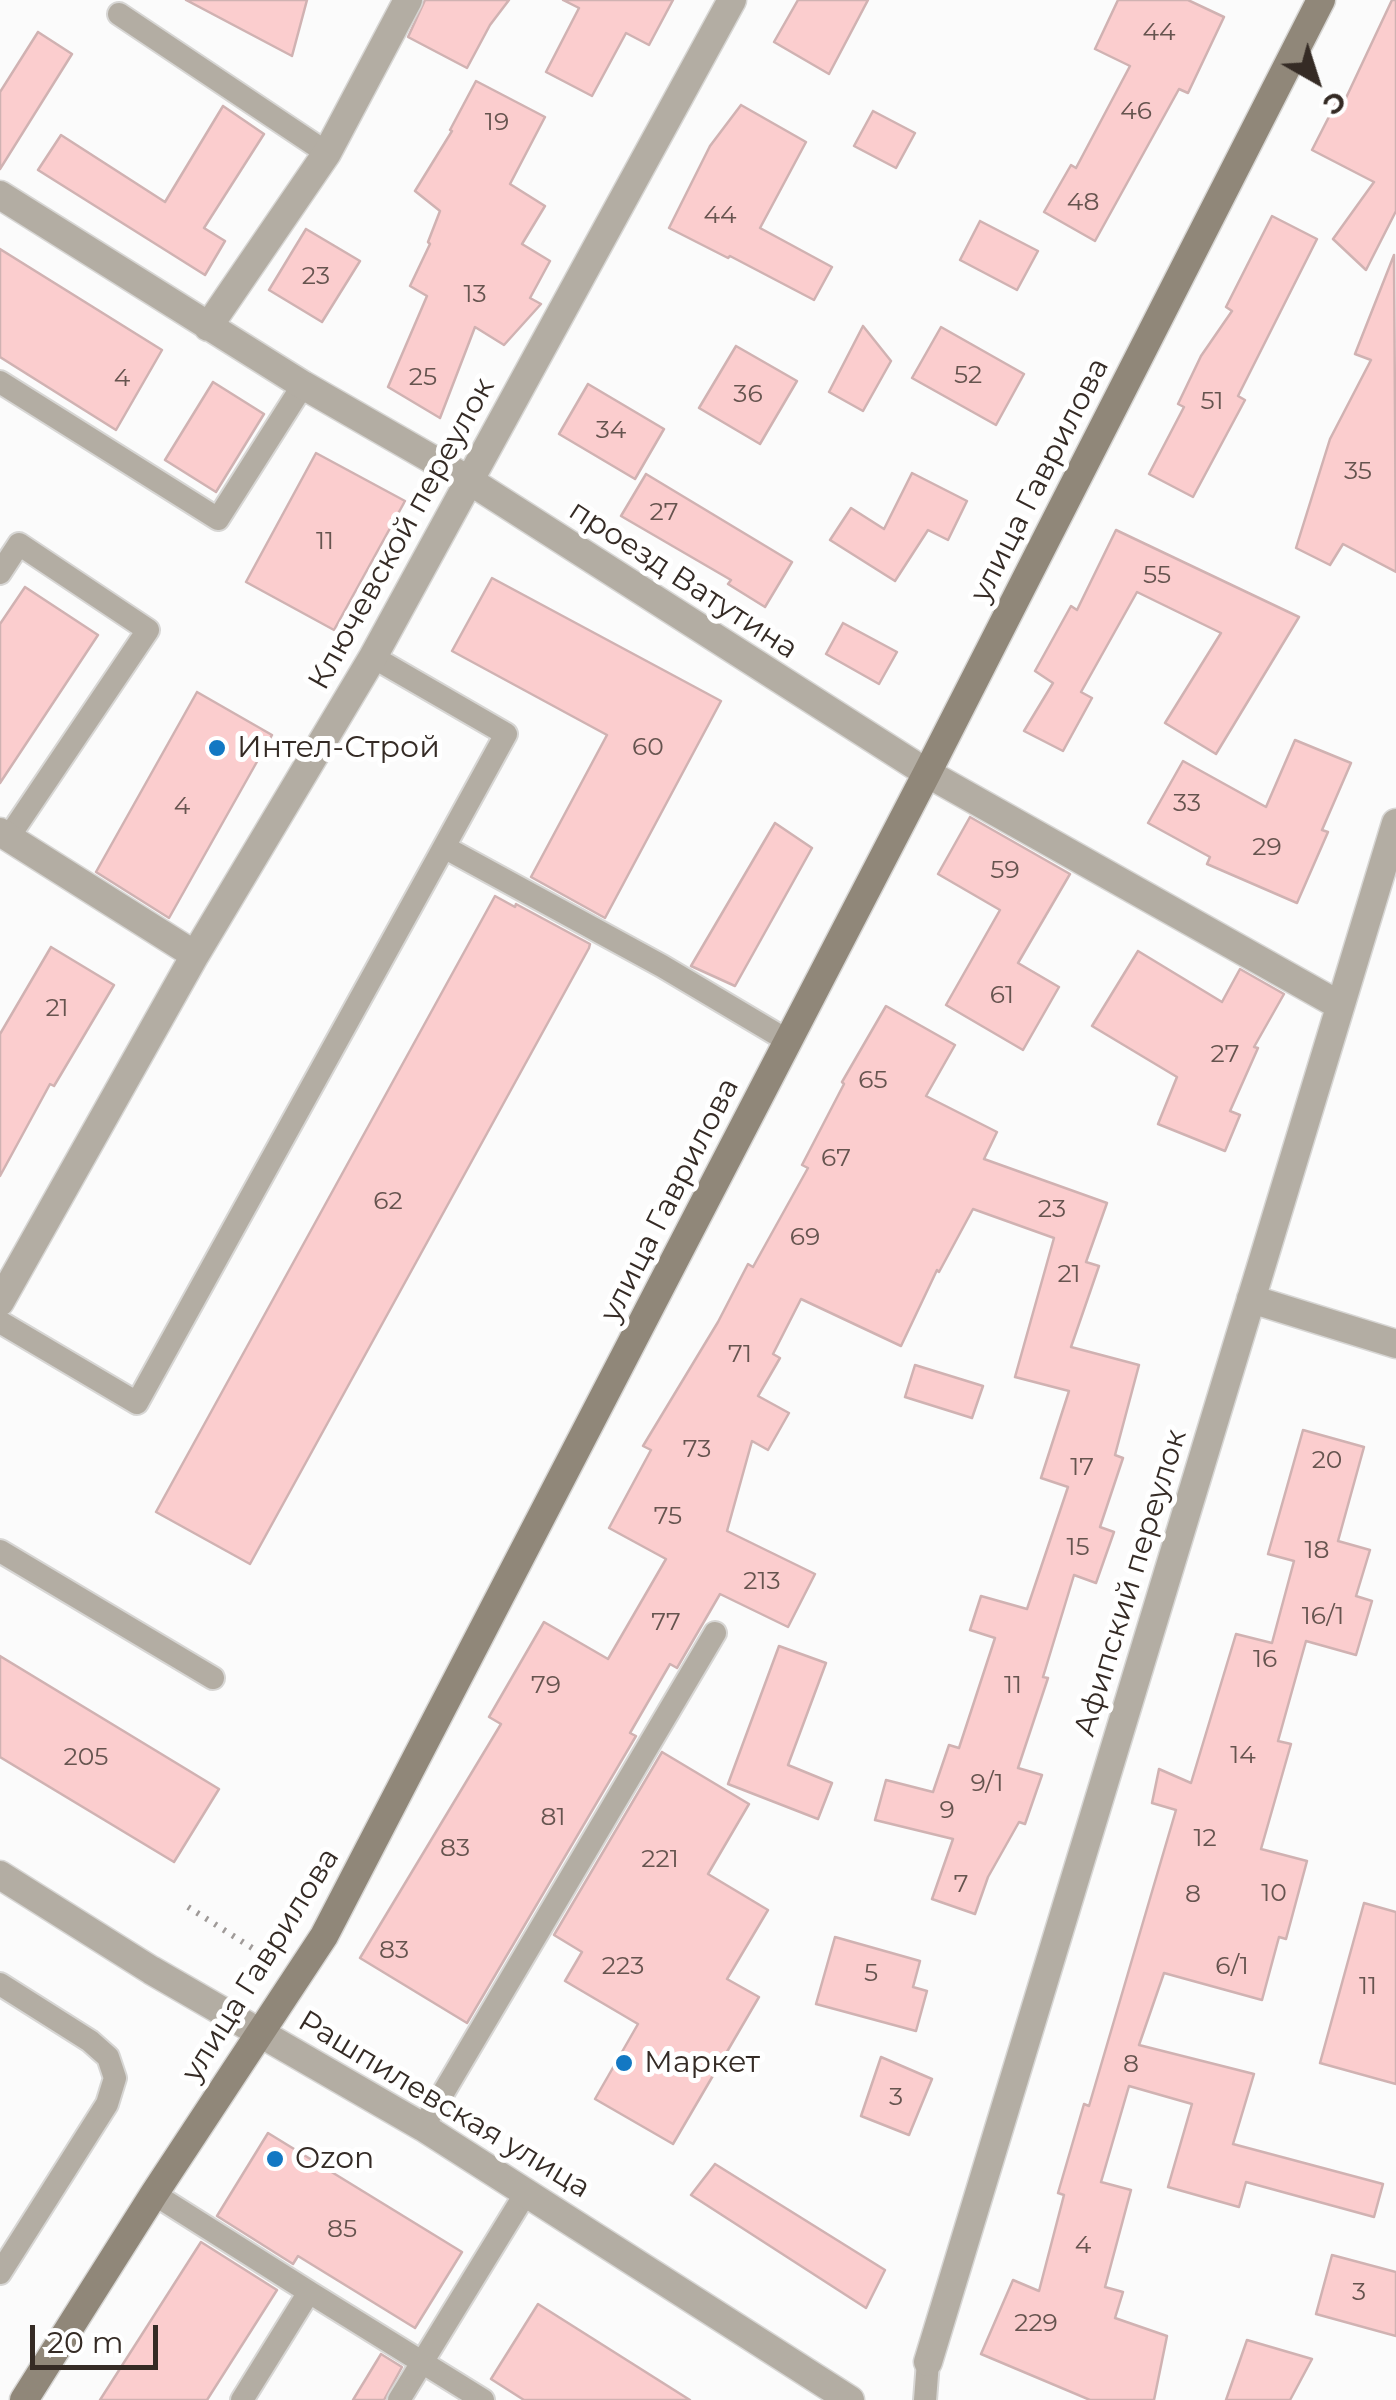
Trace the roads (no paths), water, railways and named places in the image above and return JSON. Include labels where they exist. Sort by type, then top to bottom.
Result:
[{"type":"main road","name":"улица Гаврилова","points":[[24,2400],[324,1936],[1322,0]]},
{"type":"street","points":[[208,327],[326,152],[408,0]]},
{"type":"street","name":"Ключевской переулок","points":[[0,1302],[195,956],[373,657],[732,0]]},
{"type":"street","name":"проезд Ватутина","points":[[0,195],[303,386],[470,481],[926,772],[1339,1005]]},
{"type":"street","name":"Афипский переулок","points":[[928,2362],[1396,822]]},
{"type":"street","points":[[4,835],[195,956]]},
{"type":"street","points":[[1252,1299],[1396,1344]]},
{"type":"street","name":"Рашпилевская улица","points":[[0,1874],[152,1970],[527,2191],[850,2400]]},
{"type":"lane","points":[[118,14],[326,152]]},
{"type":"lane","points":[[0,382],[218,519],[303,386]]},
{"type":"lane","points":[[0,573],[20,544],[148,630],[4,835]]},
{"type":"lane","points":[[0,1322],[137,1403],[506,734],[373,657]]},
{"type":"lane","points":[[444,847],[662,966],[788,1041]]},
{"type":"lane","points":[[0,1551],[213,1678]]},
{"type":"lane","points":[[423,2127],[715,1633]]},
{"type":"lane","points":[[0,1984],[90,2041],[108,2057],[116,2078],[107,2104],[0,2273]]},
{"type":"lane","points":[[399,2400],[527,2191]]},
{"type":"lane","points":[[154,2194],[483,2400]]},
{"type":"lane","points":[[242,2400],[309,2292]]},
{"type":"lane","points":[[925,2400],[928,2362]]},
{"type":"place","name":"Интел-Строй","points":[[217,748]]},
{"type":"place","name":"Маркет","points":[[624,2063]]},
{"type":"place","name":"Ozon","points":[[275,2159]]}]
